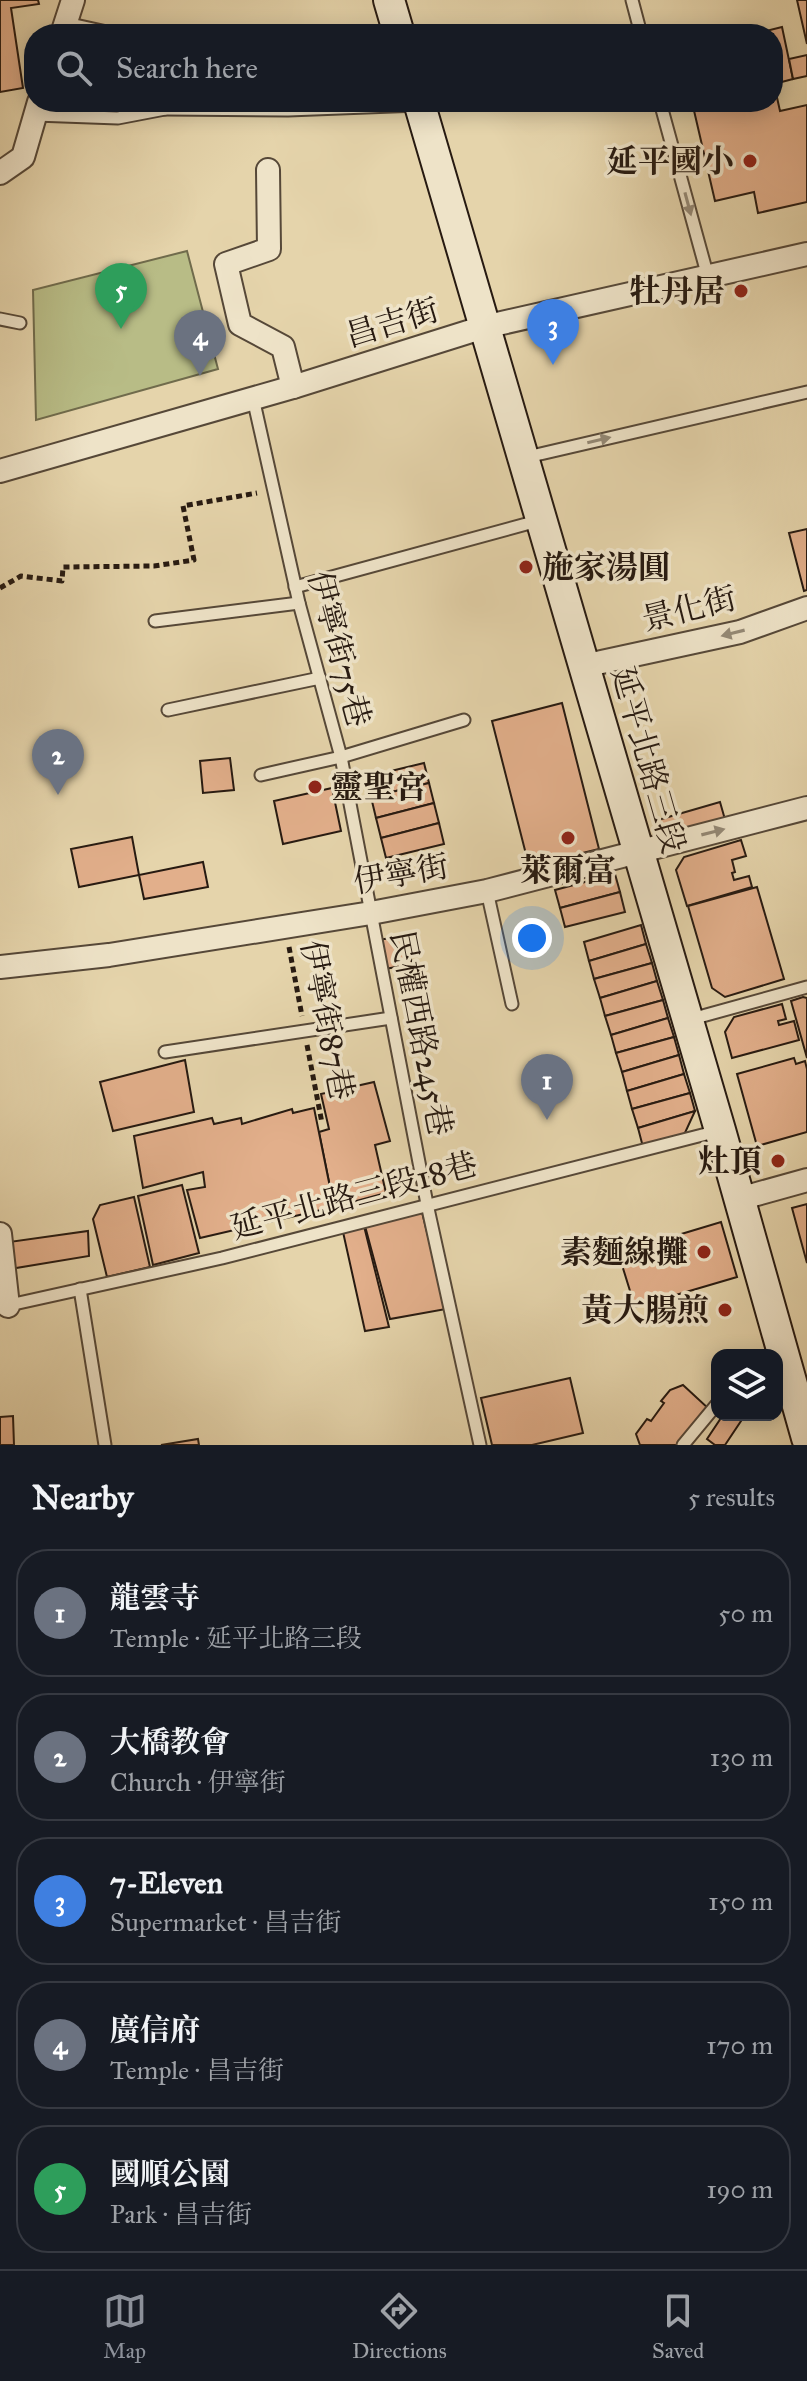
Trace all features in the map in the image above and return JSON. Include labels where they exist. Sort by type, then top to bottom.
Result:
[{"type":"street","points":[[65,24],[73,0]]},
{"type":"street","points":[[389,0],[396,24]]},
{"type":"street","points":[[0,173],[23,157],[36,112]]},
{"type":"street","name":"延平北路三段","points":[[422,112],[720,1130],[777,1349]]},
{"type":"street","points":[[268,170],[269,249],[226,264],[240,324],[283,347],[293,387]]},
{"type":"street","name":"昌吉街","points":[[0,471],[293,387],[484,327],[807,254]]},
{"type":"street","name":"景化街","points":[[583,666],[740,632],[807,608]]},
{"type":"street","name":"伊寧街","points":[[0,967],[109,955],[487,891],[807,808]]},
{"type":"street","points":[[739,1199],[807,1180]]},
{"type":"street","points":[[0,1234],[4,1306]]},
{"type":"street","name":"延平北路三段","points":[[783,1371],[807,1438]]},
{"type":"lane","points":[[632,0],[638,24]]},
{"type":"lane","points":[[64,112],[118,118],[141,112]]},
{"type":"lane","points":[[663,112],[708,277]]},
{"type":"lane","points":[[0,319],[20,323]]},
{"type":"lane","points":[[523,458],[807,392]]},
{"type":"lane","name":"伊寧街75巷","points":[[253,398],[295,587],[341,757],[371,913]]},
{"type":"lane","points":[[295,587],[541,520]]},
{"type":"lane","points":[[155,621],[299,603]]},
{"type":"lane","points":[[168,710],[320,678]]},
{"type":"lane","points":[[261,775],[341,757],[464,720]]},
{"type":"lane","points":[[487,891],[512,1004]]},
{"type":"lane","name":"民權西路245巷","points":[[371,913],[427,1204],[480,1445]]},
{"type":"lane","points":[[686,1021],[807,987]]},
{"type":"lane","points":[[165,1052],[391,1018]]},
{"type":"lane","name":"延平北路三段18巷","points":[[4,1306],[222,1258],[720,1130]]},
{"type":"lane","points":[[80,1289],[105,1445]]},
{"type":"lane","points":[[683,1445],[711,1411]]},
{"type":"path","points":[[0,588],[21,576],[62,581],[63,567],[154,566],[194,560],[183,506],[273,491]]},
{"type":"path","name":"伊寧街87巷","points":[[285,927],[322,1123]]},
{"type":"green space","points":[[187,251],[218,369],[36,420],[33,290]]},
{"type":"building","points":[[0,0],[38,0],[39,4],[11,8],[23,88],[0,92]]},
{"type":"building","points":[[797,0],[807,0],[807,44]]},
{"type":"building","points":[[783,32],[793,79],[783,82]]},
{"type":"building","points":[[807,55],[807,76],[793,79],[789,59]]},
{"type":"building","points":[[807,105],[807,202],[758,213],[754,192],[715,201],[694,112],[783,112]]},
{"type":"building","points":[[807,529],[807,590],[804,591],[789,533]]},
{"type":"building","points":[[562,703],[599,849],[529,866],[492,721]]},
{"type":"building","points":[[230,758],[234,790],[203,793],[200,761]]},
{"type":"building","points":[[424,763],[429,783],[371,797],[366,777]]},
{"type":"building","points":[[429,783],[434,803],[376,818],[371,797]]},
{"type":"building","points":[[332,788],[341,831],[283,844],[274,801]]},
{"type":"building","points":[[720,802],[726,823],[665,842],[658,820]]},
{"type":"building","points":[[434,803],[439,823],[381,838],[376,818]]},
{"type":"building","points":[[439,823],[444,844],[386,858],[381,838]]},
{"type":"building","points":[[132,837],[139,875],[79,887],[71,849]]},
{"type":"building","points":[[741,840],[746,856],[732,860],[735,872],[732,873],[734,880],[749,876],[752,887],[687,906],[676,870],[684,857]]},
{"type":"building","points":[[203,862],[208,887],[144,899],[139,875]]},
{"type":"building","points":[[615,874],[620,892],[560,908],[555,890]]},
{"type":"building","points":[[757,887],[784,979],[725,997],[712,988],[688,906]]},
{"type":"building","points":[[620,892],[625,912],[565,927],[560,908]]},
{"type":"building","points":[[641,925],[646,944],[589,961],[584,942]]},
{"type":"building","points":[[406,935],[412,964],[385,969],[379,940]]},
{"type":"building","points":[[646,944],[652,963],[594,979],[589,961]]},
{"type":"building","points":[[652,963],[657,981],[600,998],[594,979]]},
{"type":"building","points":[[657,981],[663,1000],[605,1016],[600,998]]},
{"type":"building","points":[[807,998],[807,1058],[791,1001]]},
{"type":"building","points":[[663,1000],[668,1018],[611,1035],[605,1016]]},
{"type":"building","points":[[782,1004],[786,1019],[778,1021],[779,1025],[794,1021],[799,1040],[732,1058],[725,1032],[734,1017]]},
{"type":"building","points":[[668,1018],[674,1037],[616,1053],[611,1035]]},
{"type":"building","points":[[674,1037],[679,1055],[622,1072],[616,1053]]},
{"type":"building","points":[[679,1055],[684,1074],[627,1091],[622,1072]]},
{"type":"building","points":[[794,1058],[796,1064],[805,1061],[807,1069],[807,1132],[757,1146],[737,1074]]},
{"type":"building","points":[[185,1060],[194,1112],[113,1131],[100,1082]]},
{"type":"building","points":[[684,1074],[690,1093],[632,1109],[627,1091]]},
{"type":"building","points":[[374,1082],[390,1141],[375,1145],[386,1193],[334,1207],[319,1132],[329,1129],[321,1094]]},
{"type":"building","points":[[690,1093],[695,1111],[638,1128],[632,1109]]},
{"type":"building","points":[[314,1108],[334,1207],[200,1238],[187,1190],[205,1187],[203,1172],[143,1188],[134,1136],[212,1118],[214,1124],[241,1118],[242,1124],[292,1109],[293,1113]]},
{"type":"building","points":[[695,1111],[684,1135],[643,1147],[638,1128]]},
{"type":"building","points":[[182,1185],[199,1253],[153,1265],[138,1196]]},
{"type":"building","points":[[134,1197],[150,1267],[107,1277],[93,1219],[100,1205]]},
{"type":"building","points":[[807,1204],[807,1263],[792,1208]]},
{"type":"building","points":[[422,1212],[446,1309],[390,1319],[365,1226]]},
{"type":"building","points":[[721,1222],[737,1277],[635,1307],[622,1265],[681,1247],[678,1235]]},
{"type":"building","points":[[364,1226],[389,1327],[365,1331],[343,1232]]},
{"type":"building","points":[[88,1231],[89,1256],[10,1269],[9,1242]]},
{"type":"building","points":[[570,1378],[583,1433],[532,1445],[492,1445],[481,1398]]},
{"type":"building","points":[[683,1385],[709,1409],[679,1445],[640,1445],[636,1434],[647,1419],[651,1421],[670,1390]]},
{"type":"building","points":[[13,1416],[14,1445],[0,1445],[0,1417]]},
{"type":"building","points":[[719,1421],[741,1421],[725,1445],[715,1445],[707,1439]]},
{"type":"building","points":[[198,1439],[199,1445],[161,1445]]},
{"type":"place","name":"延平國小","points":[[750,161]]},
{"type":"place","name":"牡丹居","points":[[741,291]]},
{"type":"place","name":"國順公園","points":[[121,329]]},
{"type":"place","name":"7-Eleven","points":[[553,365]]},
{"type":"place","name":"廣信府","points":[[200,376]]},
{"type":"place","name":"施家湯圓","points":[[526,567]]},
{"type":"place","name":"靈聖宮","points":[[315,787]]},
{"type":"place","name":"大橋教會","points":[[58,795]]},
{"type":"place","name":"萊爾富","points":[[568,838]]},
{"type":"place","name":"龍雲寺","points":[[547,1120]]},
{"type":"place","name":"灶頂","points":[[778,1161]]},
{"type":"place","name":"素麵線攤","points":[[704,1252]]},
{"type":"place","name":"黃大腸煎","points":[[725,1310]]}]
